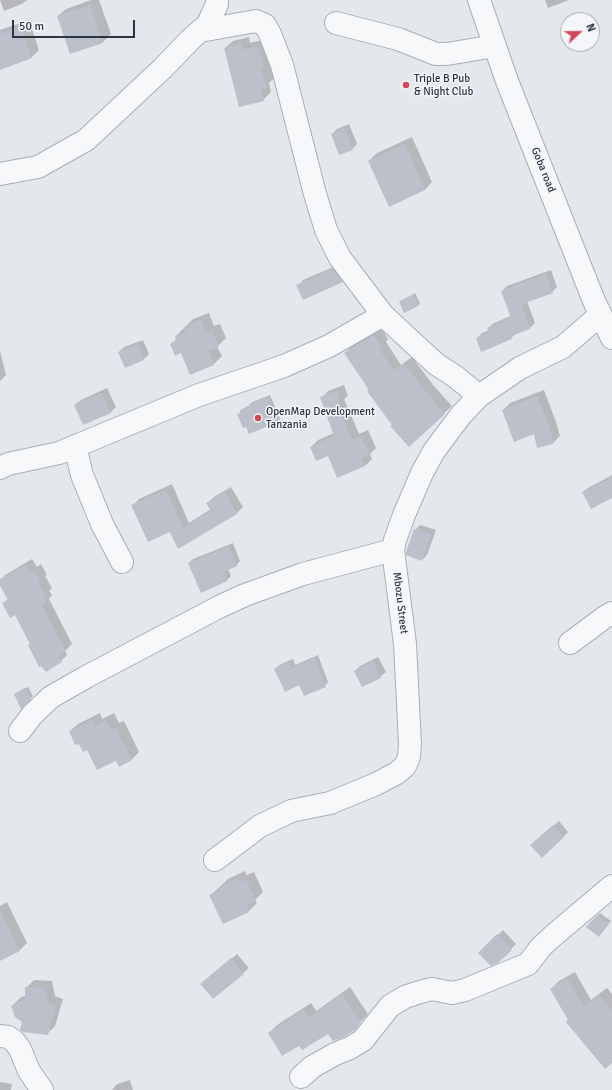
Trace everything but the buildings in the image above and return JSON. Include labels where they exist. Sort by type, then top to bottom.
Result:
[{"type":"street","points":[[0,174],[38,167],[86,140],[208,24],[214,14],[217,0]]},
{"type":"street","name":"Goba road","points":[[479,0],[507,81],[600,315],[612,338]]},
{"type":"street","points":[[200,31],[256,21],[265,25],[282,65],[315,194],[326,230],[340,258],[383,315],[436,364],[456,377],[479,396]]},
{"type":"street","points":[[336,23],[398,39],[436,54],[447,54],[495,46]]},
{"type":"street","points":[[0,468],[8,464],[59,453],[199,395],[284,366],[329,346],[383,315]]},
{"type":"street","name":"Mbozu Street","points":[[215,860],[260,826],[291,811],[330,803],[383,780],[397,773],[405,766],[409,757],[410,744],[406,651],[393,550],[404,515],[422,473],[431,457],[461,415],[479,396],[520,368],[563,347],[600,315]]},
{"type":"street","points":[[75,446],[82,475],[102,524],[122,562]]},
{"type":"street","points":[[20,731],[32,715],[51,697],[219,607],[245,595],[303,574],[393,550]]},
{"type":"street","points":[[570,643],[605,617],[612,614]]},
{"type":"street","points":[[300,1076],[312,1067],[363,1040],[382,1014],[390,1006],[405,997],[432,989],[452,993],[465,990],[528,964],[541,947],[612,886]]},
{"type":"street","points":[[0,1036],[14,1041],[20,1049],[29,1071],[42,1090]]},
{"type":"place","name":"Triple B Pub & Night Club","points":[[406,85]]},
{"type":"place","name":"OpenMap Development Tanzania","points":[[258,418]]}]
